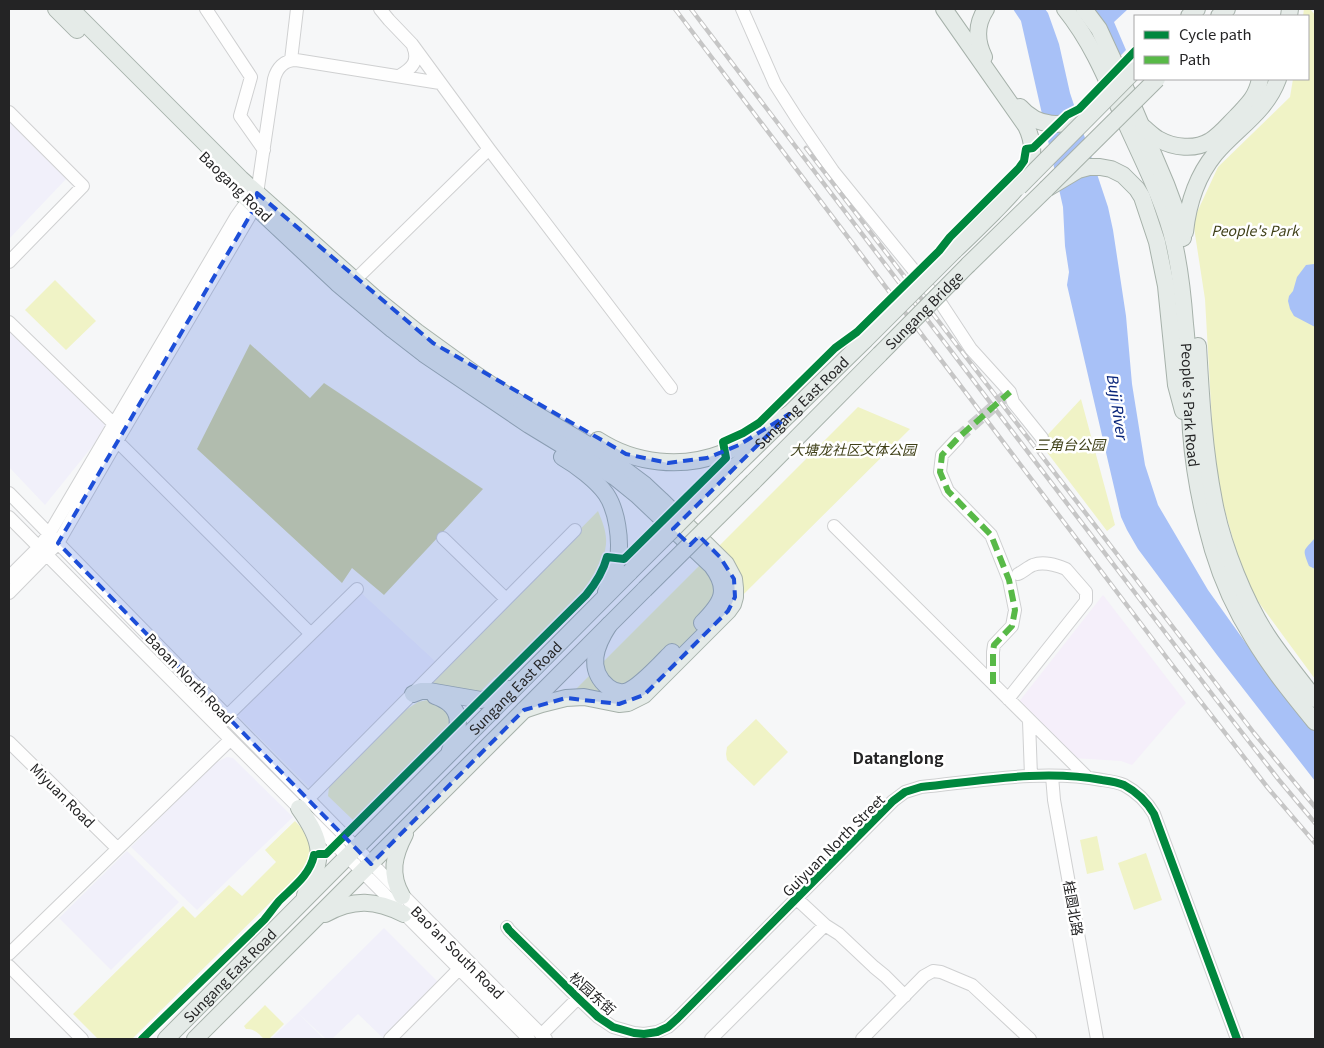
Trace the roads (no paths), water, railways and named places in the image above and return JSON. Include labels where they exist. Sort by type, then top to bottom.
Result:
[{"type":"main road","name":"Baogang Road","points":[[56,9],[338,283],[366,307],[428,349]]},
{"type":"main road","name":"Baogang Road","points":[[71,9],[241,179],[253,200],[354,280],[428,349]]},
{"type":"main road","points":[[944,9],[998,81],[1028,115],[1043,123],[1058,124],[1087,118]]},
{"type":"main road","points":[[1099,9],[1108,36],[1110,68]]},
{"type":"main road","points":[[985,10],[980,20],[978,31],[981,51],[1026,126],[1032,142],[1031,161],[1019,187]]},
{"type":"main road","points":[[1070,11],[1099,28],[1109,48]]},
{"type":"main road","points":[[1070,11],[1082,32],[1110,68]]},
{"type":"main road","name":"People's Park Road","points":[[1110,68],[1142,127],[1173,202],[1184,241],[1196,327],[1205,445],[1219,524],[1240,582],[1257,617],[1271,641],[1315,698]]},
{"type":"main road","name":"People's Park Road","points":[[1110,68],[1174,242],[1186,324],[1192,434],[1200,497],[1214,552],[1227,587],[1242,619],[1260,650],[1315,722]]},
{"type":"main road","points":[[1019,187],[1134,71]]},
{"type":"main road","points":[[1046,189],[1156,80]]},
{"type":"main road","points":[[1142,127],[1158,139],[1171,144],[1186,147],[1199,146],[1212,140],[1252,100],[1260,80]]},
{"type":"main road","points":[[1184,241],[1187,214],[1191,200],[1197,183],[1205,169],[1215,154],[1265,104],[1278,80]]},
{"type":"main road","points":[[1046,189],[1078,170],[1100,166],[1122,175],[1137,189],[1142,197],[1162,262],[1176,385],[1192,434]]},
{"type":"main road","name":"Sungang Bridge","points":[[865,340],[1019,187]]},
{"type":"main road","name":"Sungang Bridge","points":[[880,354],[1046,189]]},
{"type":"main road","name":"Sungang East Road","points":[[166,1039],[736,466],[865,340]]},
{"type":"main road","points":[[428,349],[482,368],[604,444],[626,454],[644,459],[689,462],[721,454],[761,433],[789,414]]},
{"type":"main road","points":[[428,349],[439,370],[452,382],[522,434],[575,465],[590,477],[607,495],[618,526],[619,543],[618,558],[604,598]]},
{"type":"main road","points":[[428,349],[528,425],[596,464],[616,478],[637,495],[712,566],[722,581],[721,599],[714,610],[644,679],[627,692],[618,692],[611,689],[599,679],[596,673],[596,654],[602,635],[609,625]]},
{"type":"main road","points":[[428,349],[605,456],[635,478],[661,500],[720,557],[734,579],[735,597],[728,611],[644,695],[628,703],[619,704],[584,698],[566,698],[524,710]]},
{"type":"main road","name":"Sungang East Road","points":[[194,1039],[880,354]]},
{"type":"main road","points":[[413,694],[429,690],[481,700],[494,697],[520,683]]},
{"type":"main road","points":[[413,694],[427,694],[440,698],[455,709],[458,716],[458,728],[456,739],[447,756]]},
{"type":"main road","points":[[299,906],[315,872],[319,853],[315,834],[303,804]]},
{"type":"main road","points":[[402,896],[395,882],[394,868],[398,849],[410,825]]},
{"type":"main road","points":[[313,921],[338,907],[362,902],[381,905],[404,914]]},
{"type":"street","points":[[206,9],[251,77],[240,116],[264,150]]},
{"type":"street","points":[[291,60],[298,9]]},
{"type":"street","points":[[380,9],[412,44],[489,149],[671,388]]},
{"type":"street","points":[[742,9],[775,84],[823,156],[852,195],[942,305],[971,349],[1010,392],[1013,402],[1042,438]]},
{"type":"street","points":[[399,76],[414,64],[416,53],[412,44]]},
{"type":"street","points":[[9,593],[54,539],[117,441],[253,200],[264,150],[274,79],[280,66],[291,60],[302,60],[440,82]]},
{"type":"street","points":[[9,112],[83,186],[9,262]]},
{"type":"street","points":[[354,280],[489,149]]},
{"type":"street","points":[[54,539],[114,424],[236,217],[253,200]]},
{"type":"street","points":[[9,322],[114,424]]},
{"type":"street","points":[[958,438],[942,455],[940,472],[948,491],[991,535],[1009,580],[1014,602],[1015,610],[1012,626],[994,645],[993,684]]},
{"type":"street","points":[[117,441],[311,634]]},
{"type":"street","name":"Baoan North Road","points":[[9,493],[227,716],[303,804]]},
{"type":"street","name":"Baoan North Road","points":[[9,517],[230,740],[303,804],[366,868]]},
{"type":"street","points":[[834,526],[1087,777]]},
{"type":"street","points":[[303,804],[575,530]]},
{"type":"street","points":[[443,538],[506,600]]},
{"type":"street","points":[[9,577],[43,551]]},
{"type":"street","points":[[1008,699],[1086,601],[1086,592],[1066,569],[1045,563],[1032,565],[1018,574]]},
{"type":"street","points":[[227,716],[357,589]]},
{"type":"street","points":[[1029,721],[1031,776]]},
{"type":"street","points":[[9,954],[230,740]]},
{"type":"street","name":"Miyuan Road","points":[[9,742],[117,848]]},
{"type":"street","name":"Guiyuan North Street","points":[[678,1018],[893,801],[905,792],[921,787],[1031,776],[1087,777],[1122,784],[1144,799],[1154,814],[1237,1039]]},
{"type":"street","name":"桂圆北路","points":[[1052,776],[1054,800],[1097,1039]]},
{"type":"street","name":"Bao'an South Road","points":[[366,868],[402,896],[543,1037]]},
{"type":"street","name":"Bao'an South Road","points":[[366,868],[404,914],[529,1039]]},
{"type":"street","points":[[797,899],[825,925],[839,934],[905,996]]},
{"type":"street","points":[[711,1039],[825,925]]},
{"type":"street","name":"松园东街","points":[[507,927],[578,998],[613,1028],[644,1034],[657,1032],[668,1027],[678,1018]]},
{"type":"street","points":[[9,966],[82,1039]]},
{"type":"street","points":[[390,1039],[459,969]]},
{"type":"street","points":[[862,1039],[924,976],[933,971],[941,972],[972,985],[1030,1039]]},
{"type":"street","points":[[9,977],[70,1039]]},
{"type":"street","points":[[543,1037],[578,998]]},
{"type":"water","name":"Buji River","points":[[1013,9],[1045,9],[1048,13],[1059,44],[1070,93],[1108,207],[1126,316],[1132,384],[1145,465],[1158,505],[1208,590],[1255,656],[1315,730],[1315,781],[1138,549],[1121,517],[1067,285],[1069,272],[1065,246],[1063,207],[1021,21]]},
{"type":"water","points":[[1063,9],[1128,9],[1114,22],[1126,50],[1107,70]]},
{"type":"water","points":[[1314,264],[1315,327],[1294,316],[1288,301],[1297,277],[1306,265]]},
{"type":"water","points":[[1315,538],[1315,569],[1309,566],[1305,550]]},
{"type":"tunnel","points":[[958,438],[1010,392]]},
{"type":"railway","points":[[675,9],[1173,666],[1268,788],[1315,843]]},
{"type":"railway","points":[[691,9],[1215,698],[1315,823]]},
{"type":"railway","points":[[806,148],[1254,733],[1315,807]]},
{"type":"district","name":"Datanglong","points":[[898,757]]},
{"type":"park label","name":"People's Park","points":[[1255,230]]},
{"type":"park label","name":"三角台公园","points":[[1070,444]]},
{"type":"park label","name":"大塘龙社区文体公园","points":[[853,449]]}]
